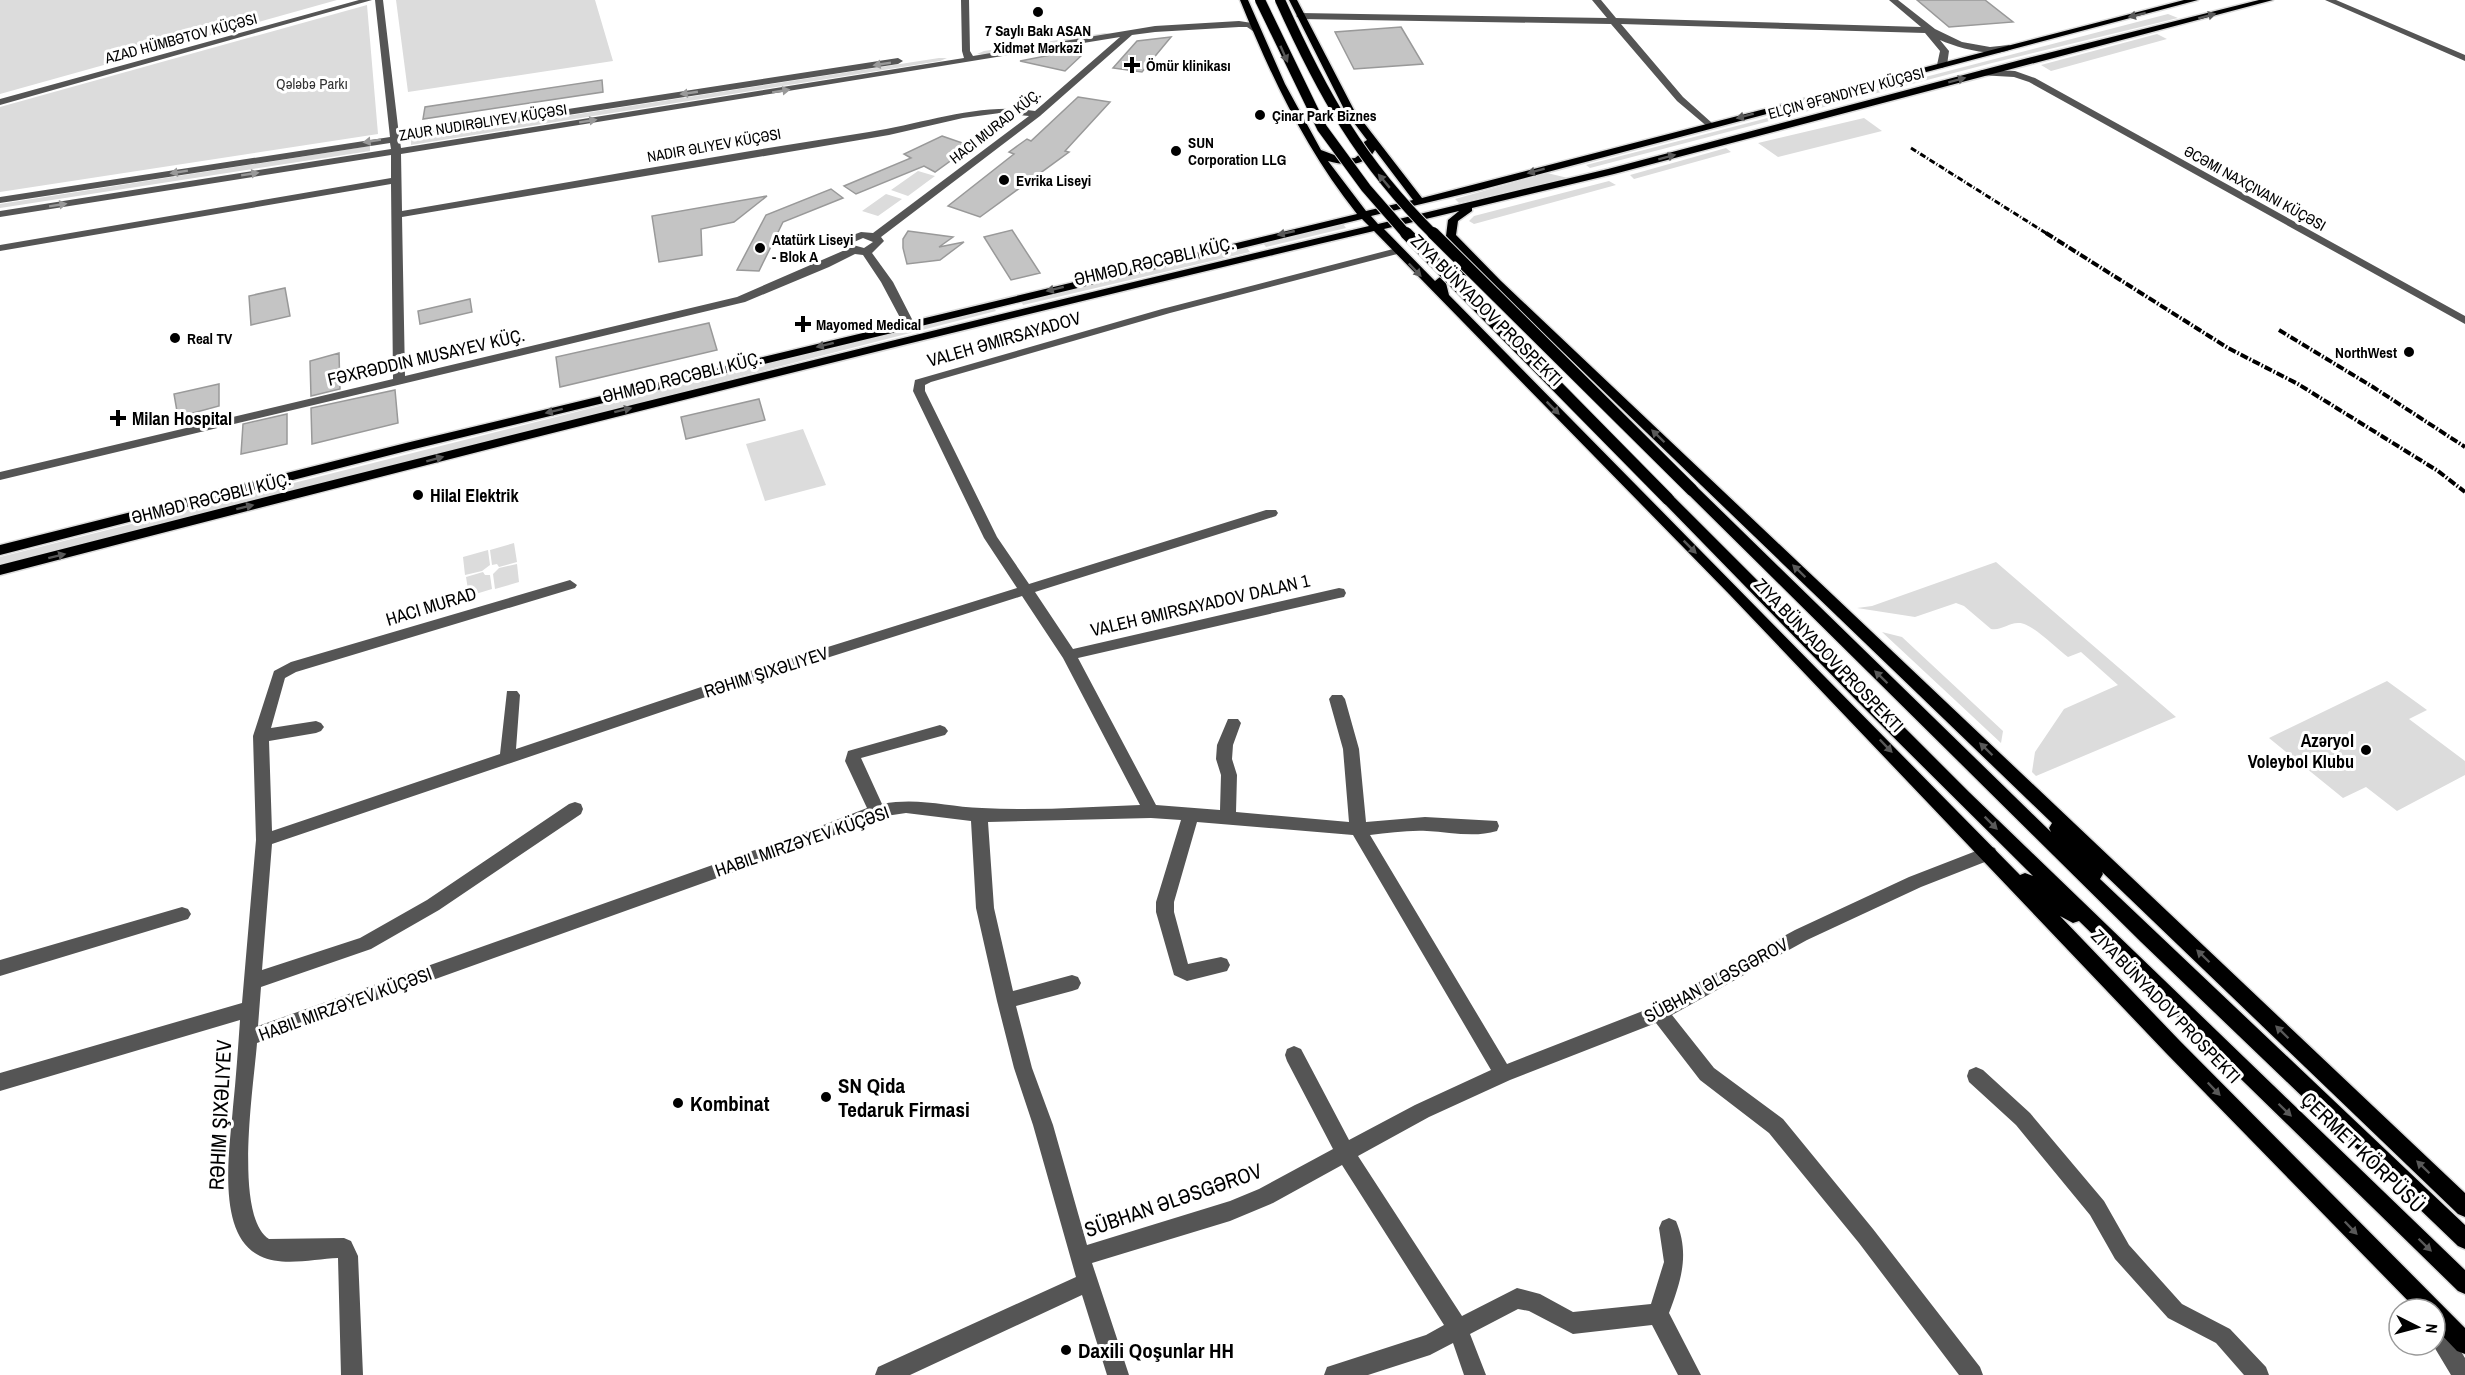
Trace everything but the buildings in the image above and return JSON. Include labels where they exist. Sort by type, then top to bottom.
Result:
[{"type":"main road","name":"ZIYA BÜNYADOV PROSPEKTI","points":[[1244,0],[1288,103],[1316,151],[1375,228],[1864,723],[2181,1055],[2418,1297]]},
{"type":"main road","name":"ZIYA BÜNYADOV PROSPEKTI","points":[[1260,0],[1306,101],[1322,128],[1366,188],[1414,244],[1742,576],[2227,1055]]},
{"type":"main road","name":"ZIYA BÜNYADOV PROSPEKTI","points":[[1280,0],[1314,74],[1368,162],[1435,238],[2147,937],[2254,1039]]},
{"type":"main road","points":[[1293,0],[1339,92],[1368,137],[1419,201]]},
{"type":"main road","name":"ELÇIN ƏFƏNDIYEV KÜÇƏSI","points":[[1419,201],[2194,0]]},
{"type":"main road","name":"ELÇIN ƏFƏNDIYEV KÜÇƏSI","points":[[1375,228],[1611,172],[2031,60],[2269,0]]},
{"type":"main road","points":[[2157,10],[2182,13],[2187,17],[2182,22]]},
{"type":"main road","points":[[1316,151],[1332,160],[1355,160],[1370,151],[1368,137]]},
{"type":"main road","points":[[1582,159],[1575,166],[1580,172],[1595,174],[1611,172]]},
{"type":"main road","name":"ƏHMƏD RƏCƏBLI KÜÇ.","points":[[0,550],[909,324],[1419,201]]},
{"type":"main road","name":"ZIYA BÜNYADOV PROSPEKTI","points":[[1487,202],[1463,211],[1454,218],[1450,226],[1451,236],[1497,283],[2465,1207]]},
{"type":"main road","name":"ƏHMƏD RƏCƏBLI KÜÇ.","points":[[0,570],[585,419],[1005,315],[1375,228]]},
{"type":"main road","points":[[1253,240],[1264,253]]},
{"type":"main road","points":[[1446,301],[1440,282],[1450,274],[1474,272],[1497,283]]},
{"type":"main road","points":[[998,303],[1005,315]]},
{"type":"main road","points":[[1771,569],[1856,626]]},
{"type":"main road","points":[[1742,576],[1864,723]]},
{"type":"main road","points":[[2011,773],[2147,937]]},
{"type":"main road","points":[[1989,853],[2120,951]]},
{"type":"main road","name":"ÇERMET KÖRPÜSÜ","points":[[2254,1039],[2465,1239]]},
{"type":"main road","name":"ÇERMET KÖRPÜSÜ","points":[[2227,1055],[2465,1284]]},
{"type":"main road","points":[[2447,1325],[2465,1343]]},
{"type":"street","name":"AZAD HÜMBƏTOV KÜÇƏSI","points":[[0,102],[368,0]]},
{"type":"street","points":[[379,0],[396,151],[399,382]]},
{"type":"street","points":[[965,0],[968,55]]},
{"type":"street","points":[[1596,0],[1680,99],[1708,125]]},
{"type":"street","points":[[1893,0],[1928,30],[1945,51],[1942,65]]},
{"type":"street","points":[[2329,0],[2465,58]]},
{"type":"street","name":"ZAUR NUDIRƏLIYEV KÜÇƏSI","points":[[0,214],[396,151],[1109,30],[1237,18],[1246,16],[1248,10]]},
{"type":"street","points":[[1300,15],[1928,30],[1957,45],[1979,49],[2009,48]]},
{"type":"street","name":"ZAUR NUDIRƏLIYEV KÜÇƏSI","points":[[0,200],[395,137],[968,55],[1049,48],[1170,28],[1245,24],[1256,30]]},
{"type":"street","points":[[852,250],[866,251],[878,244],[874,237],[1037,114],[1129,35],[1122,30],[1109,30]]},
{"type":"street","points":[[1049,48],[1081,47],[1091,50],[1097,62]]},
{"type":"street","points":[[2031,60],[2027,69],[2032,80]]},
{"type":"street","name":"ƏCƏMI NAXÇIVANI KÜÇƏSI","points":[[1982,73],[2005,73],[2032,80],[2465,321]]},
{"type":"street","name":"NADIR ƏLIYEV KÜÇƏSI","points":[[396,215],[893,131],[994,111],[1013,110],[1037,114]]},
{"type":"street","points":[[0,248],[395,180]]},
{"type":"street","name":"FƏXRƏDDIN MUSAYEV KÜÇ.","points":[[0,476],[741,300],[825,265],[852,250],[847,246],[852,238],[861,235],[874,237]]},
{"type":"street","points":[[866,251],[887,282],[909,324]]},
{"type":"street","name":"VALEH ƏMIRSAYADOV","points":[[1151,811],[1070,655],[991,538],[919,391],[919,383],[1166,311],[1397,251]]},
{"type":"street","points":[[264,840],[733,682],[1271,513]]},
{"type":"street","points":[[352,1375],[348,1256],[344,1248],[275,1252],[254,1244],[248,1232],[240,1203],[237,1177],[264,840],[261,735],[279,675],[303,664],[570,585]]},
{"type":"street","name":"VALEH ƏMIRSAYADOV DALAN 1","points":[[1070,655],[1339,593]]},
{"type":"street","points":[[508,758],[512,694]]},
{"type":"street","points":[[1337,699],[1351,749],[1358,829],[1503,1074]]},
{"type":"street","points":[[1228,819],[1229,775],[1224,759],[1225,745],[1233,723]]},
{"type":"street","points":[[261,735],[316,727]]},
{"type":"street","points":[[877,811],[853,761],[854,755],[940,731]]},
{"type":"street","name":"HABIL MIRZƏYEV KÜÇƏSI","points":[[248,1038],[806,839],[877,811],[906,806],[979,815],[1012,816],[1151,811],[1358,829],[1425,824],[1470,828],[1491,826]]},
{"type":"street","points":[[251,982],[365,944],[433,905],[575,809]]},
{"type":"street","points":[[979,815],[985,908],[1006,1001],[1023,1068],[1043,1125],[1080,1257],[1118,1375]]},
{"type":"street","points":[[1191,815],[1164,902],[1165,912],[1180,969],[1188,973],[1221,965]]},
{"type":"street","name":"SÜBHAN ƏLƏSGƏROV","points":[[1080,1257],[1230,1211],[1266,1196],[1422,1111],[1503,1074],[1659,1013],[1801,935],[1882,897],[1989,853]]},
{"type":"street","points":[[0,968],[182,914]]},
{"type":"street","points":[[1006,1001],[1072,983]]},
{"type":"street","name":"HABIL MIRZƏYEV KÜÇƏSI","points":[[0,1082],[250,1009]]},
{"type":"street","points":[[1659,1013],[1707,1074],[1776,1126],[1866,1236],[1972,1375]]},
{"type":"street","points":[[1294,1055],[1345,1153],[1458,1329],[1475,1375]]},
{"type":"street","points":[[1977,1076],[2023,1119],[2097,1208],[2122,1252],[2175,1311],[2223,1336],[2258,1375]]},
{"type":"street","points":[[1669,1228],[1676,1248],[1674,1270],[1658,1314],[1690,1375]]},
{"type":"street","points":[[886,1375],[1088,1282]]},
{"type":"street","points":[[2411,1290],[2415,1297]]},
{"type":"street","points":[[1335,1375],[1430,1344],[1517,1298],[1535,1302],[1561,1320],[1573,1323],[1658,1314]]},
{"type":"street","points":[[2447,1348],[2463,1375]]},
{"type":"green space","points":[[0,0],[337,0],[0,94]]},
{"type":"green space","points":[[396,0],[595,0],[613,61],[408,92]]},
{"type":"green space","name":"Qələbə Parkı","points":[[367,5],[378,134],[0,192],[0,107]]},
{"type":"green space","points":[[2168,14],[2178,18],[1992,63],[1590,168],[1586,165]]},
{"type":"green space","points":[[1105,33],[1117,35],[986,55],[977,54],[984,51]]},
{"type":"green space","points":[[2157,34],[2167,39],[2051,71],[2041,65]]},
{"type":"green space","points":[[947,58],[940,61],[411,145],[411,140]]},
{"type":"green space","points":[[1864,118],[1882,131],[1778,157],[1758,143]]},
{"type":"green space","points":[[370,146],[370,151],[0,208],[0,204]]},
{"type":"green space","points":[[1726,148],[1731,152],[1634,179],[1630,175]]},
{"type":"green space","points":[[918,171],[935,176],[908,196],[891,190]]},
{"type":"green space","points":[[1547,173],[1568,178],[1459,203],[1455,199]]},
{"type":"green space","points":[[1609,181],[1616,185],[1474,224],[1469,221],[1474,216]]},
{"type":"green space","points":[[886,194],[902,199],[878,216],[862,211]]},
{"type":"green space","points":[[1343,224],[1346,228],[1266,247],[1263,243]]},
{"type":"green space","points":[[1247,248],[1250,252],[1023,305],[1021,301]]},
{"type":"green space","points":[[993,307],[996,311],[0,566],[0,557]]},
{"type":"green space","points":[[803,429],[826,485],[765,501],[746,444]]},
{"type":"green space","points":[[514,543],[517,562],[499,567],[497,564],[492,565],[490,550]]},
{"type":"green space","points":[[488,550],[490,565],[482,571],[465,575],[463,557]]},
{"type":"green space","points":[[1996,562],[2176,717],[2036,776],[2032,772],[2035,752],[2064,709],[2118,685],[2081,652],[2068,657],[2036,631],[2023,624],[2014,623],[1991,629],[1964,606],[1956,603],[1915,617],[1857,608],[1872,606]]},
{"type":"green space","points":[[517,564],[519,582],[495,589],[493,574],[499,568]]},
{"type":"green space","points":[[483,572],[485,575],[490,575],[492,589],[469,596],[466,577]]},
{"type":"green space","points":[[1882,632],[1902,637],[2003,731],[2001,743]]},
{"type":"green space","name":"Azəryol Voleybol Klubu","points":[[2387,681],[2427,710],[2409,719],[2465,761],[2465,775],[2397,811],[2366,787],[2343,798],[2269,738]]},
{"type":"railway","points":[[1911,148],[2049,235]]},
{"type":"railway","points":[[2046,233],[2228,348],[2298,384],[2438,471],[2465,492]]},
{"type":"railway","points":[[2279,330],[2373,387],[2465,447]]},
{"type":"place","name":"7 Saylı Bakı ASAN Xidmət Mərkəzi","points":[[1038,12]]},
{"type":"place","name":"Ömür klinikası","points":[[1132,65]]},
{"type":"place","name":"Çinar Park Biznes","points":[[1260,115]]},
{"type":"place","name":"SUN Corporation LLG","points":[[1176,151]]},
{"type":"place","name":"Evrika Liseyi","points":[[1004,180]]},
{"type":"place","name":"Atatürk Liseyi - Blok A","points":[[760,248]]},
{"type":"place","name":"Mayomed Medical","points":[[803,324]]},
{"type":"place","name":"Real TV","points":[[175,338]]},
{"type":"place","name":"NorthWest","points":[[2409,352]]},
{"type":"place","name":"Milan Hospital","points":[[118,418]]},
{"type":"place","name":"Hilal Elektrik","points":[[418,495]]},
{"type":"place","name":"Azəryol Voleybol Klubu","points":[[2366,750]]},
{"type":"place","name":"SN Qida Tedaruk Firmasi","points":[[826,1097]]},
{"type":"place","name":"Kombinat","points":[[678,1103]]},
{"type":"place","name":"Daxili Qoşunlar HH","points":[[1066,1350]]}]
